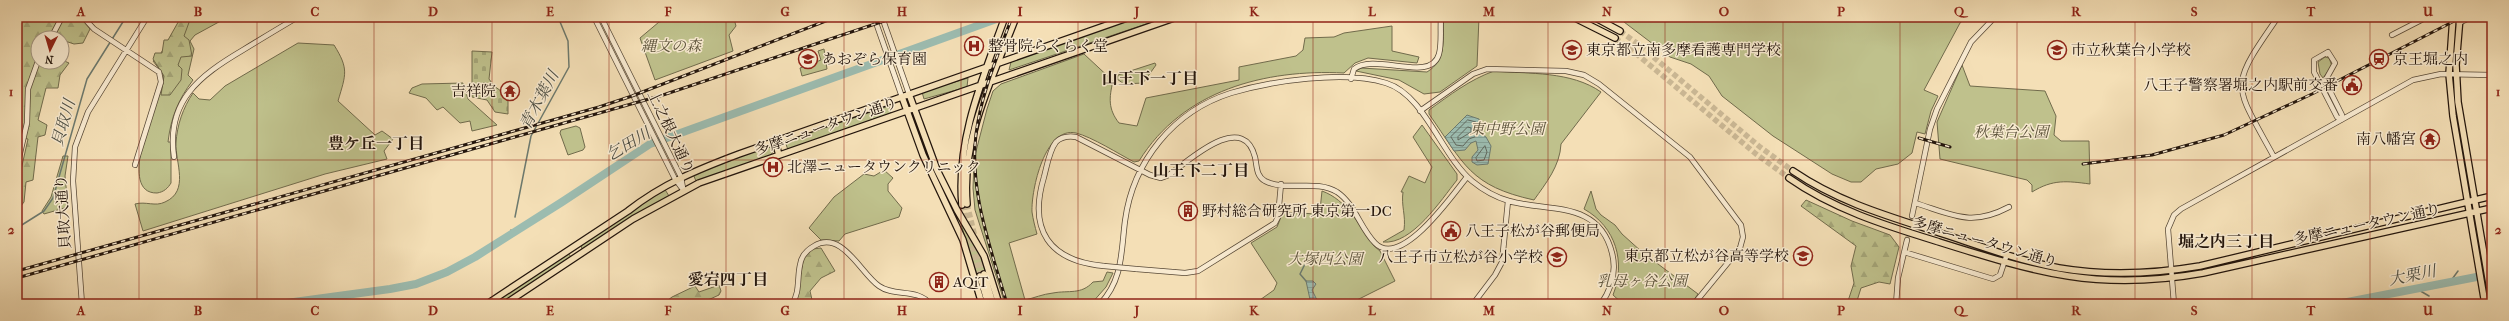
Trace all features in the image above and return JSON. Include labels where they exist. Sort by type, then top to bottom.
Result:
[{"type":"main road","points":[[1005,17],[981,84],[964,142],[961,175],[965,205],[969,143],[1016,18]]},
{"type":"main road","name":"多摩ニュータウン通り","points":[[487,304],[628,211],[647,196],[678,178],[775,141],[1130,17]]},
{"type":"main road","name":"多摩ニュータウン通り","points":[[505,304],[633,219],[684,190],[717,176],[1177,17]]},
{"type":"main road","points":[[1573,17],[1615,38]]},
{"type":"main road","points":[[1594,17],[1620,31]]},
{"type":"main road","points":[[2453,17],[2449,74],[2453,116],[2485,304]]},
{"type":"main road","points":[[2460,20],[2456,74],[2460,116],[2474,200],[2491,285],[2492,301]]},
{"type":"main road","points":[[909,94],[937,170],[957,210],[984,256],[999,304]]},
{"type":"main road","points":[[902,97],[923,155],[963,240],[982,304]]},
{"type":"main road","points":[[775,141],[779,155]]},
{"type":"main road","name":"多摩ニュータウン通り","points":[[1793,171],[1826,192],[1860,208],[2007,254],[2045,265],[2077,270],[2130,273],[2200,266],[2492,196]]},
{"type":"main road","name":"多摩ニュータウン通り","points":[[1788,178],[1823,199],[1874,222],[2043,273],[2077,279],[2132,281],[2203,274],[2492,208]]},
{"type":"main road","points":[[988,304],[982,275],[993,304]]},
{"type":"street","points":[[55,30],[62,17]]},
{"type":"street","points":[[83,17],[90,26],[156,68],[161,77],[135,165]]},
{"type":"street","name":"貝取大通り","points":[[82,304],[73,185],[74,154],[84,118],[146,17]]},
{"type":"street","points":[[174,158],[174,126],[180,106],[191,90],[213,68],[291,19],[298,17]]},
{"type":"street","name":"上之根大通り","points":[[594,17],[654,138],[684,190]]},
{"type":"street","name":"上之根大通り","points":[[601,17],[665,144],[678,178]]},
{"type":"street","points":[[874,17],[902,97]]},
{"type":"street","points":[[882,17],[909,94]]},
{"type":"street","points":[[1351,79],[1354,69],[1365,63],[1423,68],[1433,63],[1440,53],[1441,17]]},
{"type":"street","points":[[1912,216],[1930,129],[1937,109],[1971,42],[1995,17]]},
{"type":"street","points":[[2274,157],[2244,103],[2241,84],[2246,64],[2278,17]]},
{"type":"street","points":[[2392,35],[2427,17]]},
{"type":"street","points":[[2460,20],[2471,17]]},
{"type":"street","points":[[2325,81],[2335,63],[2328,52],[2314,60],[2314,72],[2337,117],[2341,120]]},
{"type":"street","points":[[1420,111],[1473,74],[1487,69],[1566,71],[1584,75],[1599,84],[1690,157],[1741,225],[1743,237],[1740,248],[1694,304]]},
{"type":"street","points":[[17,166],[27,123],[28,89],[35,70]]},
{"type":"street","points":[[2174,304],[2167,232],[2174,215],[2274,157],[2414,80],[2449,74],[2492,75]]},
{"type":"street","points":[[2317,78],[2325,81],[2342,114],[2341,120]]},
{"type":"street","points":[[1100,304],[1111,291],[1119,273],[1126,212],[1140,170],[1154,148],[1173,127],[1192,112],[1218,98],[1258,87],[1303,79],[1369,79],[1390,84],[1406,94],[1420,111],[1467,177],[1484,190],[1508,201],[1574,211],[1598,226],[1612,250],[1614,267],[1611,287],[1601,304]]},
{"type":"street","points":[[1281,184],[1278,217],[1274,223],[1205,268],[1185,273],[1082,264],[1065,257],[1050,244],[1041,229],[1038,200],[1052,151],[1056,143],[1062,138],[1076,137],[1140,170],[1156,177],[1165,177],[1214,142],[1232,137],[1245,143],[1251,149],[1261,177],[1268,182],[1322,187],[1336,192],[1347,202],[1374,242],[1379,246],[1391,248],[1419,234],[1467,177]]},
{"type":"street","points":[[1473,304],[1492,280],[1502,262],[1508,201]]},
{"type":"street","points":[[1915,203],[1969,219],[1993,216],[2009,207]]},
{"type":"street","points":[[1896,304],[1898,278],[1907,240]]},
{"type":"street","points":[[792,304],[797,293],[800,264],[803,256],[809,249],[823,243],[838,245],[847,252],[871,280],[885,290],[916,295],[930,304]]},
{"type":"street","points":[[1904,252],[1991,279],[2000,275],[2007,254]]},
{"type":"green space","points":[[27,17],[80,17],[90,29],[83,43],[74,44],[70,43],[70,30],[30,30],[30,70],[64,70],[60,75],[58,88],[46,88],[38,120],[47,125],[45,135],[38,137],[33,180],[26,182],[24,202],[17,211],[17,170],[21,170],[28,139],[17,137],[17,29]]},
{"type":"green space","points":[[181,17],[191,17],[184,36],[189,40],[192,56],[181,57],[178,65],[182,69],[181,80],[170,95],[161,95],[164,76],[153,59],[155,53],[162,53],[164,40],[168,40]]},
{"type":"green space","points":[[182,17],[228,17],[195,35],[190,41],[194,49],[188,75],[193,80],[176,109],[168,142],[171,142],[171,183],[166,190],[157,193],[145,189],[140,178],[139,163],[142,144],[163,81],[163,74],[153,61],[161,53]]},
{"type":"green space","name":"縄文の森","points":[[679,17],[694,19],[727,17],[734,19],[736,26],[729,35],[733,51],[655,80],[640,38],[659,22]]},
{"type":"green space","points":[[1137,17],[1167,17],[1009,70],[1011,62]]},
{"type":"green space","points":[[1443,17],[1479,17],[1477,66],[1440,92],[1424,94],[1399,80],[1356,71],[1361,68],[1427,72],[1438,61],[1441,55],[1443,40]]},
{"type":"green space","points":[[1621,17],[1967,17],[1960,23],[1924,90],[1938,96],[1931,111],[1925,134],[1917,132],[1912,153],[1898,164],[1876,169],[1861,182],[1851,182],[1832,174],[1773,136],[1722,96],[1709,76],[1691,64],[1670,57],[1624,22]]},
{"type":"green space","points":[[1392,26],[1392,51],[1419,57],[1417,63],[1368,58],[1355,63],[1344,73],[1285,75],[1256,80],[1228,89],[1202,101],[1178,117],[1157,137],[1139,161],[1134,162],[1097,142],[1076,133],[1065,133],[1056,139],[1048,149],[1042,162],[1034,189],[1032,212],[1037,234],[1009,243],[1025,300],[1059,292],[1084,289],[1093,282],[1103,281],[1107,272],[1113,273],[1106,287],[1091,304],[1005,304],[975,210],[973,188],[974,159],[987,109],[993,91],[1001,84],[1084,54],[1113,81],[1110,103],[1115,118],[1119,123],[1137,126],[1146,98],[1239,80],[1239,67],[1296,56],[1303,50],[1305,38],[1334,37],[1344,33]]},
{"type":"green space","points":[[298,43],[334,45],[342,60],[345,72],[338,101],[375,135],[382,131],[393,139],[384,151],[387,159],[325,174],[143,231],[135,204],[154,204],[165,202],[173,197],[177,191],[180,176],[176,151],[179,123],[183,111],[193,93],[199,99],[210,100],[225,86]]},
{"type":"green space","points":[[824,49],[827,69],[802,76],[800,68],[821,60],[818,51]]},
{"type":"green space","points":[[472,51],[492,52],[489,79],[494,86],[508,96],[508,114],[495,112],[487,100],[472,97]]},
{"type":"green space","points":[[2325,57],[2329,58],[2332,66],[2323,78],[2320,74],[2318,62]]},
{"type":"green space","points":[[1155,63],[1156,65],[1143,83],[1124,84],[1117,79],[1118,75]]},
{"type":"green space","name":"秋葉台公園","points":[[1962,65],[1970,86],[2045,91],[2056,116],[2054,135],[2061,141],[2089,141],[2090,184],[2060,182],[2047,185],[2032,192],[2032,185],[2027,180],[1940,159],[1937,122]]},
{"type":"green space","name":"東中野公園","points":[[1494,71],[1535,73],[1563,77],[1577,80],[1601,92],[1561,144],[1555,167],[1548,181],[1534,200],[1496,188],[1482,180],[1451,147],[1429,114],[1429,110],[1460,88]]},
{"type":"green space","points":[[968,78],[967,87],[924,99],[922,92]]},
{"type":"green space","points":[[463,83],[468,99],[497,125],[472,131],[470,121],[460,123],[443,107],[437,110],[426,98],[409,93],[412,88],[422,84]]},
{"type":"green space","points":[[889,106],[891,113],[788,150],[785,141]]},
{"type":"green space","points":[[1422,125],[1457,174],[1457,180],[1425,220],[1415,229],[1394,241],[1383,242],[1404,230],[1403,192],[1401,192],[1409,176],[1425,183],[1432,167],[1413,137]]},
{"type":"green space","points":[[576,126],[580,128],[585,147],[583,150],[568,155],[560,133],[561,130]]},
{"type":"green space","points":[[769,146],[773,147],[774,150],[771,155],[696,181],[693,174]]},
{"type":"green space","points":[[63,156],[68,156],[65,176],[68,207],[44,214],[42,211],[51,197]]},
{"type":"green space","points":[[884,170],[893,178],[888,184],[888,191],[902,208],[899,217],[845,234],[839,241],[821,240],[809,228],[834,197],[864,174],[874,176]]},
{"type":"green space","points":[[664,188],[669,196],[582,249],[581,245]]},
{"type":"green space","name":"大塚西公園","points":[[1322,191],[1339,200],[1352,214],[1374,246],[1380,251],[1395,281],[1349,304],[1257,304],[1257,302],[1274,290],[1277,283],[1251,243],[1277,227],[1283,212],[1316,214],[1320,210]]},
{"type":"green space","name":"乳母ヶ谷公園","points":[[1591,191],[1596,209],[1601,215],[1615,225],[1622,234],[1642,252],[1698,294],[1691,304],[1623,304],[1613,295],[1617,283],[1618,258],[1611,235],[1604,225],[1584,209]]},
{"type":"green space","points":[[1806,200],[1852,221],[1890,235],[1899,247],[1890,284],[1879,282],[1861,288],[1856,304],[1847,304],[1854,283],[1851,266],[1856,246],[1801,206]]},
{"type":"green space","points":[[959,218],[980,253],[986,273],[977,275]]},
{"type":"green space","points":[[821,248],[835,271],[821,278],[810,291],[813,304],[795,304],[804,256],[813,249]]},
{"type":"green space","points":[[568,253],[571,257],[501,304],[491,304]]},
{"type":"green space","points":[[719,285],[721,291],[719,295],[699,304],[663,304],[672,297],[695,286],[699,292]]},
{"type":"water","points":[[1467,115],[1479,119],[1481,134],[1486,137],[1491,146],[1488,164],[1477,165],[1472,162],[1472,157],[1478,150],[1476,141],[1471,143],[1465,150],[1454,151],[1445,137]]},
{"type":"water","points":[[1306,281],[1313,281],[1316,284],[1312,290],[1319,304],[1311,304]]},
{"type":"waterway","name":"貝取川","points":[[17,228],[44,211],[53,198],[87,79],[126,17]]},
{"type":"waterway","name":"青木葉川","points":[[515,217],[531,136],[569,67],[568,41],[558,17]]},
{"type":"waterway","name":"乞田川","points":[[279,304],[390,289],[416,284],[447,272],[475,257],[650,144],[1002,17]]},
{"type":"waterway","name":"青木葉川","points":[[510,235],[511,230]]},
{"type":"waterway","points":[[1305,264],[1300,274],[1306,281]]},
{"type":"waterway","points":[[2450,282],[2458,271]]},
{"type":"waterway","name":"大栗川","points":[[2337,304],[2492,274]]},
{"type":"waterway","points":[[2417,289],[2429,296]]},
{"type":"tunnel","points":[[1620,31],[1638,44],[1760,147],[1793,171]]},
{"type":"tunnel","points":[[1615,38],[1633,51],[1756,154],[1789,178]]},
{"type":"tunnel","points":[[967,204],[984,274]]},
{"type":"tunnel","points":[[962,205],[980,276]]},
{"type":"tunnel","points":[[1907,240],[1912,216]]},
{"type":"railway","points":[[17,271],[599,107],[632,96],[836,17]]},
{"type":"railway","points":[[17,278],[663,95],[896,17]]},
{"type":"railway","points":[[1007,304],[983,220],[976,177],[975,156],[978,119],[991,75],[1012,17]]},
{"type":"railway","points":[[2083,164],[2152,155],[2224,135],[2312,94],[2462,17]]},
{"type":"railway","points":[[1919,138],[1950,147]]},
{"type":"place","name":"整骨院らくらく堂","points":[[974,46]]},
{"type":"place","name":"東京都立南多摩看護専門学校","points":[[1572,50]]},
{"type":"place","name":"市立秋葉台小学校","points":[[2057,50]]},
{"type":"place","name":"あおぞら保育園","points":[[808,59]]},
{"type":"place","name":"京王堀之内","points":[[2379,59]]},
{"type":"place","name":"八王子警察署堀之内駅前交番","points":[[2352,85]]},
{"type":"place","name":"吉祥院","points":[[510,91]]},
{"type":"place","name":"南八幡宮","points":[[2430,139]]},
{"type":"place","name":"北澤ニュータウンクリニック","points":[[773,167]]},
{"type":"place","name":"野村総合研究所 東京第一DC","points":[[1188,211]]},
{"type":"place","name":"八王子松が谷郵便局","points":[[1451,231]]},
{"type":"place","name":"東京都立松が谷高等学校","points":[[1803,256]]},
{"type":"place","name":"八王子市立松が谷小学校","points":[[1557,257]]},
{"type":"place","name":"AQiT","points":[[939,282]]},
{"type":"district","name":"山王下一丁目","points":[[1150,78]]},
{"type":"district","name":"豊ケ丘一丁目","points":[[376,143]]},
{"type":"district","name":"山王下二丁目","points":[[1201,170]]},
{"type":"district","name":"堀之内三丁目","points":[[2226,241]]},
{"type":"district","name":"愛宕四丁目","points":[[728,279]]}]
